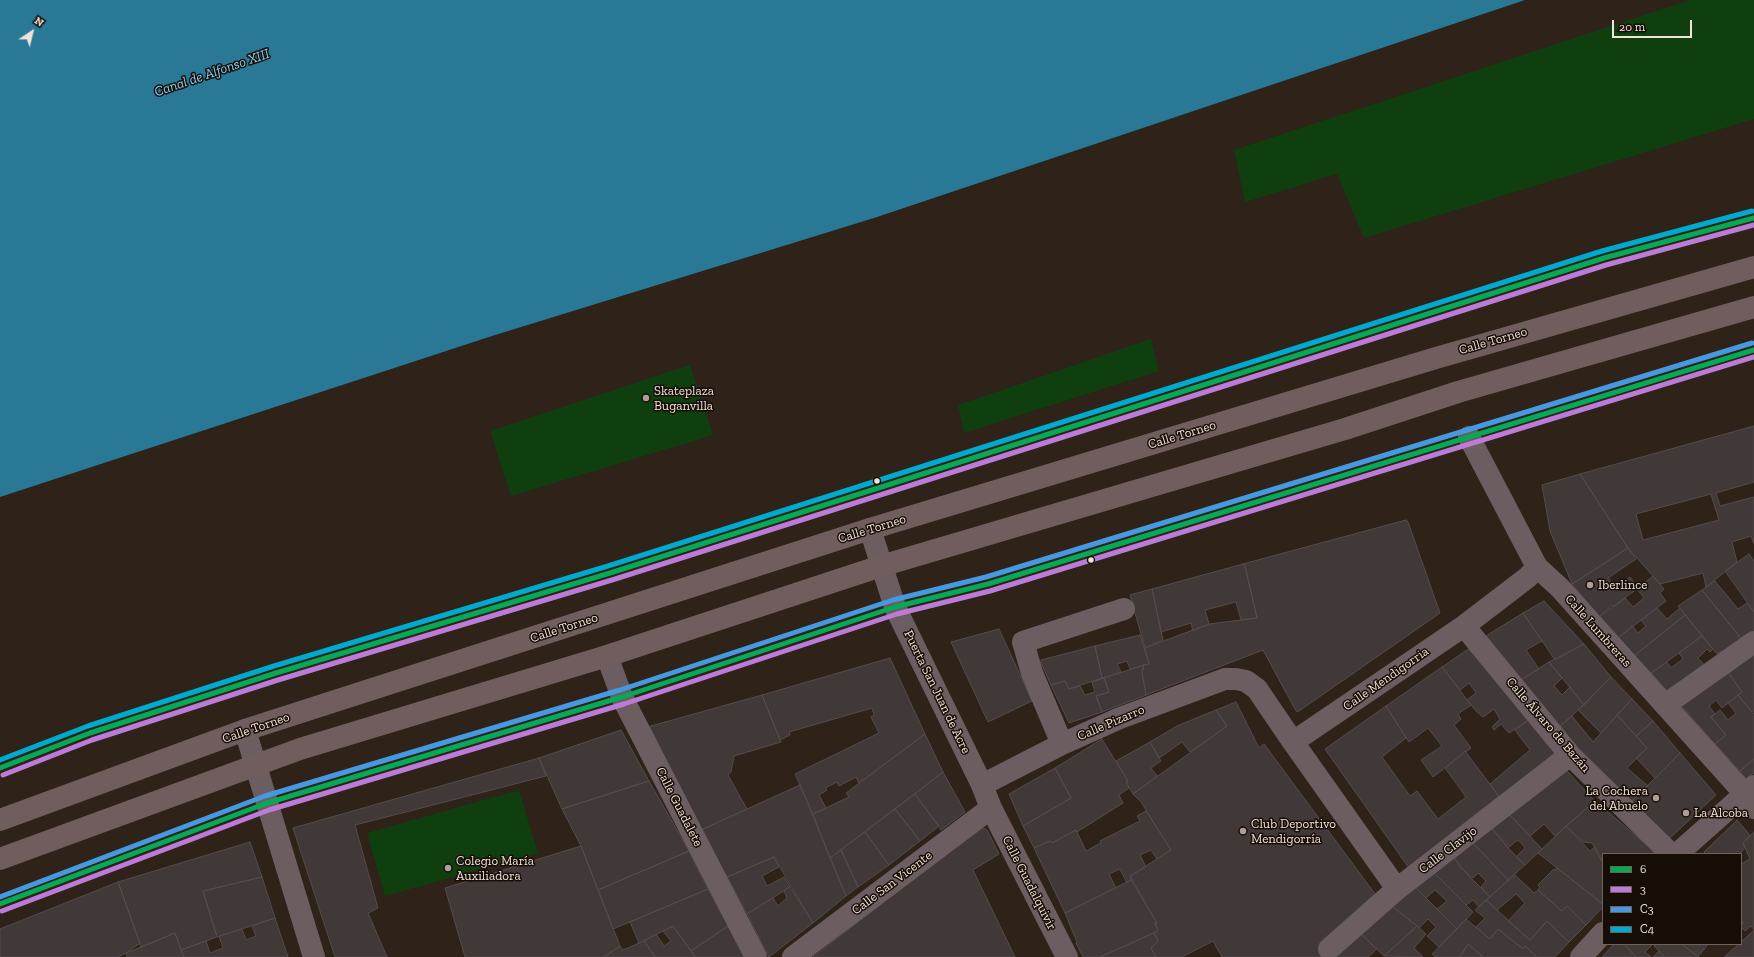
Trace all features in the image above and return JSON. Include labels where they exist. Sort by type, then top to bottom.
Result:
[{"type":"main road","name":"Calle Torneo","points":[[0,820],[245,730],[870,529],[1436,358],[1754,267]]},
{"type":"main road","points":[[0,859],[300,749],[607,656],[881,566],[1345,429],[1458,392],[1754,307]]},
{"type":"street","name":"Calle Lumbreras","points":[[1469,437],[1537,567],[1560,588],[1665,705],[1751,796]]},
{"type":"street","name":"Puerta San Juan de Acre","points":[[870,529],[895,607],[982,785],[991,808]]},
{"type":"street","name":"Calle Mendigorria","points":[[1292,742],[1464,626],[1528,577],[1537,567]]},
{"type":"street","points":[[1062,744],[1032,673],[1023,642],[1124,609]]},
{"type":"street","name":"Calle Álvaro de Bazán","points":[[1464,626],[1570,756],[1670,853]]},
{"type":"street","points":[[1665,705],[1754,642]]},
{"type":"street","name":"Calle Guadalete","points":[[607,656],[622,696],[756,957]]},
{"type":"street","name":"Calle Pizarro","points":[[982,785],[1062,744],[1120,718],[1225,679],[1246,681],[1257,689],[1292,742]]},
{"type":"street","points":[[245,730],[314,957]]},
{"type":"street","points":[[1292,742],[1397,889]]},
{"type":"street","name":"Calle Clavijo","points":[[1329,949],[1397,889],[1570,756]]},
{"type":"street","points":[[1679,853],[1751,796]]},
{"type":"street","name":"Calle San Vicente","points":[[793,957],[991,808]]},
{"type":"street","name":"Calle Guadalquivir","points":[[991,808],[1067,957]]},
{"type":"street","points":[[1580,957],[1602,934]]},
{"type":"green space","points":[[1690,0],[1754,0],[1754,119],[1364,238],[1337,174],[1245,202],[1234,150]]},
{"type":"green space","points":[[1151,339],[1159,371],[964,433],[958,405]]},
{"type":"green space","name":"Skateplaza Buganvilla","points":[[690,365],[713,435],[511,496],[490,431]]},
{"type":"green space","points":[[519,790],[538,853],[385,896],[367,833]]},
{"type":"water","name":"Canal de Alfonso XIII","points":[[0,0],[1525,0],[874,218],[492,336],[0,497]]},
{"type":"building","points":[[1754,426],[1754,482],[1716,493],[1720,506],[1754,497],[1754,544],[1751,536],[1732,542],[1737,562],[1706,587],[1703,573],[1660,584],[1628,548],[1580,474]],"holes":[[[1711,494],[1719,520],[1643,540],[1636,514]]]},
{"type":"building","points":[[1580,474],[1628,548],[1572,584],[1550,531],[1542,485]]},
{"type":"building","points":[[1406,520],[1440,613],[1299,711],[1297,712],[1295,709],[1263,650],[1146,695],[1142,672],[1144,665],[1149,664],[1145,648],[1209,624],[1257,618],[1245,566],[1243,564]]},
{"type":"building","points":[[1628,548],[1636,559],[1608,578],[1615,587],[1630,577],[1638,588],[1599,617],[1572,584]]},
{"type":"building","points":[[1749,554],[1754,561],[1754,612],[1725,571]]},
{"type":"building","points":[[1243,564],[1245,566],[1257,618],[1241,620],[1236,602],[1205,610],[1209,624],[1193,631],[1191,623],[1161,632],[1152,589]]},
{"type":"building","points":[[1653,576],[1664,589],[1660,593],[1666,601],[1618,638],[1599,617],[1612,605],[1614,607],[1625,598],[1633,607],[1644,598],[1637,589]]},
{"type":"building","points":[[1715,581],[1738,609],[1747,603],[1754,612],[1754,636],[1744,642],[1702,590]]},
{"type":"building","points":[[1152,589],[1163,640],[1145,648],[1130,595]]},
{"type":"building","points":[[1702,590],[1744,642],[1725,656],[1721,651],[1717,654],[1678,606]]},
{"type":"building","points":[[1544,601],[1584,644],[1555,660],[1523,613]]},
{"type":"building","points":[[1657,608],[1667,619],[1680,608],[1685,615],[1634,656],[1618,638],[1632,626],[1638,633],[1646,626],[1641,620]]},
{"type":"building","points":[[1523,613],[1542,641],[1526,650],[1539,669],[1521,680],[1486,636]]},
{"type":"building","points":[[1685,615],[1702,636],[1650,674],[1634,656]]},
{"type":"building","points":[[999,629],[1032,701],[988,722],[951,642]]},
{"type":"building","points":[[1140,635],[1149,664],[1130,669],[1127,661],[1117,664],[1121,672],[1102,678],[1095,646]]},
{"type":"building","points":[[1702,636],[1713,649],[1710,652],[1707,649],[1698,658],[1707,668],[1668,694],[1650,674],[1667,662],[1671,668],[1683,659],[1679,653]]},
{"type":"building","points":[[1584,644],[1611,677],[1584,705],[1549,662]]},
{"type":"building","points":[[1095,646],[1102,678],[1069,689],[1065,681],[1051,685],[1041,660]]},
{"type":"building","points":[[1470,648],[1530,719],[1509,733],[1501,724],[1494,730],[1492,727],[1500,719],[1494,709],[1483,717],[1467,700],[1476,693],[1469,683],[1460,690],[1442,667]]},
{"type":"building","points":[[1754,651],[1754,711],[1752,712],[1738,695],[1742,692],[1727,671]]},
{"type":"building","points":[[890,658],[925,734],[859,783],[856,777],[839,786],[837,782],[825,788],[827,790],[819,795],[826,808],[813,814],[795,774],[879,733],[871,717],[874,715],[872,708],[789,732],[790,735],[780,740],[762,695]]},
{"type":"building","points":[[1549,662],[1562,678],[1554,686],[1562,695],[1570,687],[1584,705],[1559,727],[1521,680]]},
{"type":"building","points":[[1144,665],[1142,672],[1146,695],[1102,712],[1096,696],[1109,692],[1104,678]]},
{"type":"building","points":[[1442,667],[1471,705],[1458,714],[1461,719],[1454,725],[1471,748],[1433,777],[1421,760],[1442,746],[1428,728],[1409,742],[1386,706]]},
{"type":"building","points":[[1727,671],[1742,692],[1722,708],[1716,700],[1709,706],[1715,714],[1711,717],[1726,735],[1715,744],[1680,704]]},
{"type":"building","points":[[1611,677],[1632,699],[1601,733],[1578,710]]},
{"type":"building","points":[[1104,678],[1109,692],[1096,696],[1102,712],[1069,723],[1051,685],[1065,681],[1069,689],[1080,686],[1085,695],[1095,692],[1092,682]]},
{"type":"building","points":[[762,695],[781,742],[734,756],[731,772],[728,775],[747,809],[701,830],[648,732],[651,726]]},
{"type":"building","points":[[1738,695],[1754,714],[1754,759],[1740,771],[1715,744],[1726,735],[1711,717],[1720,710],[1728,720],[1736,713],[1728,703]]},
{"type":"building","points":[[1632,699],[1653,721],[1636,736],[1617,715]]},
{"type":"building","name":"Club Deportivo Mendigorría","points":[[1236,702],[1259,748],[1264,744],[1378,898],[1327,957],[1222,957],[1213,941],[1182,957],[1156,957],[1151,948],[1158,941],[1154,933],[1158,931],[1155,923],[1157,923],[1130,876],[1171,850],[1141,802],[1133,794],[1227,726],[1216,710]]},
{"type":"building","points":[[1386,706],[1406,738],[1382,757],[1410,796],[1417,791],[1438,819],[1466,797],[1445,768],[1465,751],[1501,799],[1411,871],[1325,749]]},
{"type":"building","points":[[1216,710],[1227,726],[1190,752],[1182,742],[1159,758],[1150,742],[1177,726]]},
{"type":"building","points":[[1617,715],[1647,748],[1627,768],[1648,786],[1629,804],[1557,729],[1572,716],[1593,742]]},
{"type":"building","points":[[1530,719],[1556,754],[1501,799],[1490,784],[1530,750],[1515,730]]},
{"type":"building","points":[[1653,721],[1680,753],[1655,778],[1636,758],[1647,748],[1636,736]]},
{"type":"building","points":[[621,730],[649,781],[562,809],[539,758]]},
{"type":"building","points":[[925,734],[943,772],[830,858],[813,814],[849,797],[846,793]]},
{"type":"building","points":[[1102,739],[1128,781],[1126,782],[1129,788],[1119,795],[1123,803],[1077,832],[1076,830],[1052,843],[1050,841],[1034,848],[1023,826],[1071,798],[1055,768]]},
{"type":"building","points":[[1150,742],[1161,761],[1151,768],[1157,776],[1133,794],[1126,782],[1128,781],[1116,761]]},
{"type":"building","points":[[1680,753],[1716,795],[1669,839],[1629,804]]},
{"type":"building","points":[[539,758],[546,776],[355,825],[378,908],[368,913],[387,957],[335,957],[293,828]]},
{"type":"building","points":[[1754,759],[1754,773],[1746,779],[1740,771]]},
{"type":"building","points":[[1055,768],[1071,798],[1023,826],[1009,794]]},
{"type":"building","points":[[1565,769],[1595,801],[1555,836],[1544,824],[1530,836],[1509,814]]},
{"type":"building","points":[[943,772],[965,812],[941,830],[915,794]]},
{"type":"building","points":[[649,781],[689,851],[598,890],[581,846],[562,809]]},
{"type":"building","points":[[800,785],[846,896],[813,923],[774,857],[727,877],[701,830]]},
{"type":"building","points":[[915,794],[939,826],[920,841],[895,809]]},
{"type":"building","points":[[1595,801],[1654,851],[1653,853],[1602,853],[1602,861],[1592,843],[1583,842],[1566,826]]},
{"type":"building","points":[[895,809],[920,841],[889,865],[865,832]]},
{"type":"building","points":[[1146,811],[1171,850],[1157,859],[1151,850],[1140,855],[1146,867],[1130,876],[1131,880],[1127,883],[1120,869],[1109,874],[1116,888],[1065,913],[1034,848],[1050,841],[1052,843],[1076,830],[1086,851],[1101,843],[1100,841],[1140,821],[1137,816]]},
{"type":"building","points":[[1509,814],[1542,849],[1525,865],[1516,857],[1525,848],[1520,841],[1516,841],[1508,848],[1492,828]]},
{"type":"building","points":[[1737,820],[1750,835],[1743,843],[1745,847],[1741,853],[1738,851],[1735,853],[1704,852]]},
{"type":"building","points":[[1566,826],[1590,851],[1595,847],[1602,861],[1602,903],[1538,853]]},
{"type":"building","points":[[981,827],[987,830],[999,854],[973,870],[1015,957],[813,957]]},
{"type":"building","points":[[1491,827],[1508,848],[1525,865],[1508,880],[1472,842]]},
{"type":"building","points":[[865,832],[889,865],[858,887],[841,850]]},
{"type":"building","points":[[1754,832],[1754,930],[1751,926],[1745,931],[1742,928],[1742,863],[1750,859],[1743,843]]},
{"type":"building","points":[[250,842],[262,877],[203,891],[217,937],[181,950],[175,933],[141,947],[118,882]]},
{"type":"building","points":[[1472,842],[1508,880],[1490,897],[1481,887],[1486,881],[1478,873],[1473,878],[1462,869],[1453,856]]},
{"type":"building","points":[[581,846],[620,946],[604,957],[465,957],[445,888]]},
{"type":"building","points":[[841,850],[858,887],[846,896],[830,858]]},
{"type":"building","points":[[689,851],[708,889],[613,929],[598,890]]},
{"type":"building","points":[[1453,856],[1462,869],[1490,897],[1479,907],[1473,900],[1466,905],[1432,871]]},
{"type":"building","points":[[774,857],[779,867],[762,876],[767,886],[784,877],[790,887],[747,914],[727,877]]},
{"type":"building","points":[[1557,868],[1602,903],[1602,908],[1586,925],[1567,906],[1562,911],[1538,890],[1540,887],[1538,885],[1554,869],[1556,870]]},
{"type":"building","points":[[1432,871],[1473,912],[1457,929],[1437,909],[1447,901],[1435,890],[1426,898],[1413,885]]},
{"type":"building","points":[[1515,875],[1534,893],[1538,890],[1562,911],[1567,906],[1586,925],[1569,942],[1547,921],[1530,940],[1508,921],[1525,903],[1516,894],[1497,910],[1486,900]]},
{"type":"building","points":[[262,877],[275,918],[217,937],[203,891]]},
{"type":"building","points":[[1131,880],[1157,923],[1155,923],[1158,931],[1100,957],[1083,957],[1065,913]]},
{"type":"building","points":[[118,882],[140,943],[126,953],[118,957],[0,957],[0,929]]},
{"type":"building","points":[[1413,885],[1457,929],[1439,947],[1427,936],[1436,927],[1428,919],[1419,928],[1392,906]]},
{"type":"building","points":[[790,887],[813,923],[769,957],[747,914],[773,898],[778,906],[787,898],[784,891]]},
{"type":"building","points":[[708,889],[728,926],[691,951],[673,926],[639,943],[630,922]]},
{"type":"building","points":[[1486,900],[1530,940],[1547,921],[1569,942],[1555,957],[1537,957],[1525,946],[1523,949],[1498,929],[1490,939],[1476,927],[1485,918],[1475,910]]},
{"type":"building","points":[[1392,906],[1417,926],[1384,956],[1361,934]]},
{"type":"building","points":[[275,918],[288,957],[184,957],[181,950],[206,941],[210,953],[223,948],[219,936],[242,929],[246,940],[256,936],[252,926]]},
{"type":"building","points":[[1466,919],[1490,939],[1498,929],[1523,949],[1525,946],[1537,957],[1483,957],[1468,944],[1460,957],[1435,957],[1432,954]]},
{"type":"building","points":[[673,926],[695,957],[655,957],[644,941],[656,934],[664,946],[671,941],[663,931]]},
{"type":"building","points":[[728,926],[745,957],[695,957],[691,951]]},
{"type":"building","points":[[1417,926],[1426,934],[1414,948],[1423,957],[1384,956]]},
{"type":"building","points":[[1754,930],[1754,957],[1724,957],[1738,945],[1742,945],[1742,941]]},
{"type":"building","points":[[175,933],[184,957],[127,957],[126,953]]},
{"type":"building","points":[[1154,933],[1158,941],[1151,948],[1156,957],[1100,957]]},
{"type":"building","points":[[1361,934],[1377,949],[1368,957],[1335,957]]},
{"type":"building","points":[[644,941],[655,957],[604,957],[620,946],[623,950]]},
{"type":"building","points":[[1468,944],[1483,957],[1460,957]]},
{"type":"building","points":[[1613,945],[1625,945],[1636,957],[1602,957]]},
{"type":"building","points":[[1625,945],[1652,945],[1645,952],[1651,957],[1636,957]]},
{"type":"building","points":[[1682,945],[1699,957],[1665,957],[1654,946]]},
{"type":"building","points":[[1683,945],[1707,945],[1698,957]]},
{"type":"building","points":[[1659,951],[1665,957],[1653,957]]},
{"type":"transit line","name":"C4","points":[[0,760],[88,726],[274,666],[608,566],[1602,251],[1752,211]]},
{"type":"transit line","name":"6","points":[[0,768],[90,733],[276,673],[610,573],[1604,258],[1754,218]]},
{"type":"transit line","name":"3","points":[[3,775],[92,740],[278,680],[612,580],[1606,265],[1754,225]]},
{"type":"transit line","name":"C3","points":[[0,897],[265,796],[620,690],[893,600],[986,577],[1752,343]]},
{"type":"transit line","name":"6","points":[[0,904],[267,803],[622,697],[895,607],[988,584],[1754,350]]},
{"type":"transit line","name":"3","points":[[2,911],[269,810],[624,704],[897,614],[990,591],[1754,357]]},
{"type":"place","name":"Skateplaza Buganvilla","points":[[646,398]]},
{"type":"place","name":"Iberlince","points":[[1590,585]]},
{"type":"place","name":"La Cochera del Abuelo","points":[[1656,798]]},
{"type":"place","name":"La Alcoba","points":[[1686,813]]},
{"type":"place","name":"Club Deportivo Mendigorría","points":[[1243,831]]},
{"type":"place","name":"Colegio María Auxiliadora","points":[[448,868]]}]
